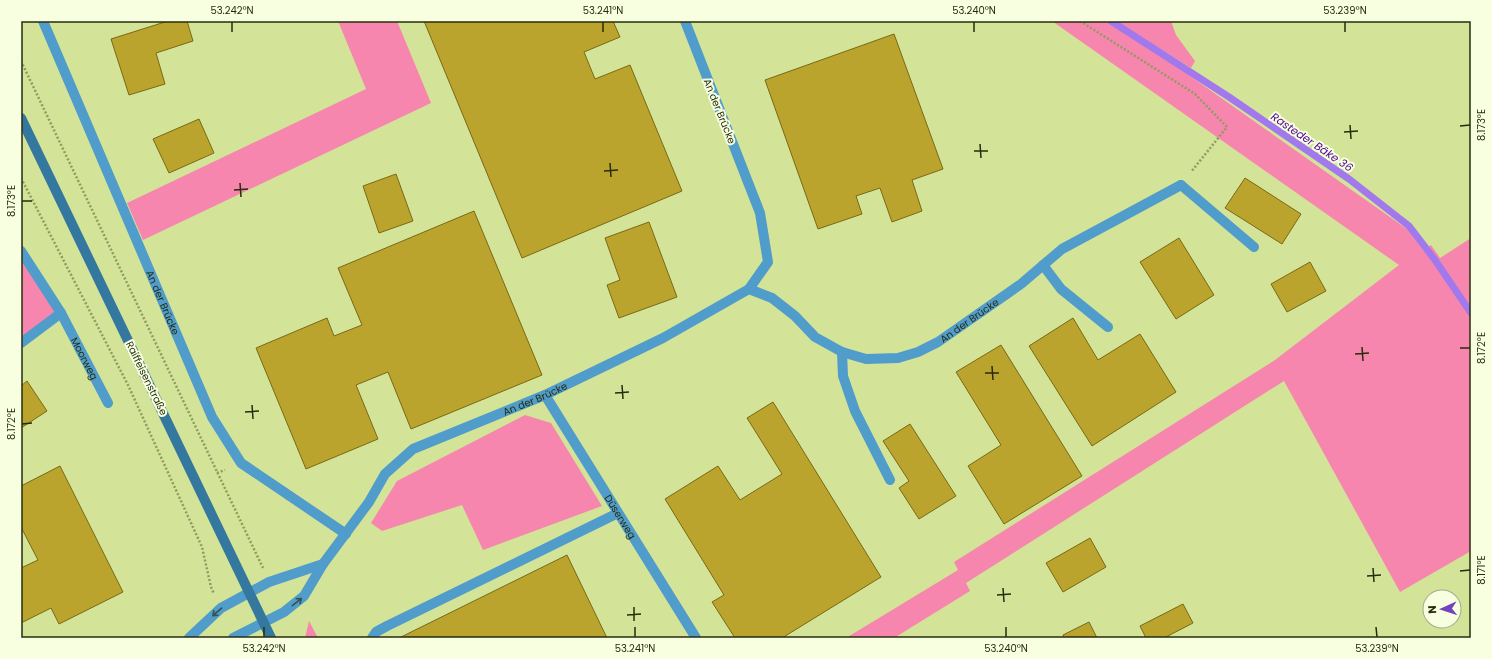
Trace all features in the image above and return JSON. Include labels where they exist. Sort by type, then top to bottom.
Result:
[{"type":"main road","name":"Raiffeisenstraße","points":[[21,118],[272,638]]},
{"type":"street","name":"An der Brücke","points":[[43,21],[212,417],[223,437],[240,463],[346,534]]},
{"type":"street","name":"An der Brücke","points":[[233,638],[284,612],[304,596],[323,564],[369,502],[385,474],[413,449],[545,396],[663,338],[749,289],[768,262],[760,213],[685,21]]},
{"type":"street","name":"An der Brücke","points":[[749,289],[772,298],[795,316],[815,337],[842,352],[866,360],[898,358],[918,352],[938,342],[1021,284],[1062,249],[1181,185]]},
{"type":"street","points":[[1181,185],[1254,247]]},
{"type":"street","name":"Moorweg","points":[[21,251],[61,313],[108,403]]},
{"type":"street","points":[[1043,265],[1061,289],[1108,327]]},
{"type":"street","points":[[21,343],[61,313]]},
{"type":"street","points":[[842,352],[842,376],[855,411],[890,480]]},
{"type":"street","name":"Düserweg","points":[[545,396],[696,638]]},
{"type":"street","points":[[372,638],[376,632],[387,626],[618,513]]},
{"type":"street","points":[[189,638],[221,608],[269,582],[323,564]]},
{"type":"path","points":[[1080,21],[1195,94],[1227,127],[1181,185]]},
{"type":"path","points":[[21,61],[269,582]]},
{"type":"path","points":[[21,178],[128,385],[202,547],[211,587],[221,608]]},
{"type":"shaded area","points":[[338,21],[397,21],[431,103],[143,240],[127,203],[366,89]]},
{"type":"shaded area","points":[[1052,21],[1112,21],[1407,229],[1423,250],[1431,245],[1440,258],[1471,238],[1471,551],[1400,592],[1284,381],[966,583],[970,591],[894,638],[846,638],[958,570],[954,562],[1275,360],[1399,265]]},
{"type":"shaded area","points":[[1116,21],[1171,21],[1176,35],[1195,61],[1191,68]]},
{"type":"shaded area","points":[[21,249],[61,313],[21,343]]},
{"type":"shaded area","points":[[525,415],[551,423],[602,506],[483,550],[462,505],[382,531],[371,523],[397,481]]},
{"type":"shaded area","points":[[309,621],[318,638],[305,638]]},
{"type":"building","points":[[168,21],[187,21],[193,41],[156,53],[165,84],[129,95],[111,39]]},
{"type":"building","points":[[424,21],[613,21],[620,37],[584,52],[595,79],[630,65],[682,191],[522,258]]},
{"type":"building","points":[[894,34],[943,169],[912,180],[922,211],[892,222],[880,188],[856,196],[862,214],[818,229],[765,80]]},
{"type":"building","points":[[199,119],[214,153],[169,173],[153,139]]},
{"type":"building","points":[[396,174],[413,221],[379,233],[363,186]]},
{"type":"building","points":[[1245,178],[1301,214],[1282,244],[1225,208]]},
{"type":"building","points":[[474,211],[542,375],[411,429],[388,372],[356,385],[378,439],[306,469],[256,348],[327,318],[334,336],[362,325],[338,268]]},
{"type":"building","points":[[649,222],[677,297],[619,318],[607,285],[620,280],[605,238]]},
{"type":"building","points":[[1179,238],[1214,295],[1176,319],[1140,262]]},
{"type":"building","points":[[1310,262],[1326,291],[1287,312],[1271,284]]},
{"type":"building","points":[[1073,318],[1098,360],[1140,334],[1176,392],[1092,446],[1029,346]]},
{"type":"building","points":[[1001,345],[1082,476],[1004,524],[968,466],[1001,445],[956,372]]},
{"type":"building","points":[[27,381],[47,411],[21,428],[21,386]]},
{"type":"building","points":[[773,402],[881,577],[782,638],[735,638],[712,602],[724,595],[665,499],[718,466],[740,500],[782,474],[747,418]]},
{"type":"building","points":[[910,424],[956,496],[919,519],[899,488],[909,481],[883,441]]},
{"type":"building","points":[[60,466],[123,592],[59,624],[51,608],[21,623],[21,568],[38,560],[21,527],[21,486]]},
{"type":"building","points":[[1090,538],[1106,567],[1063,592],[1046,563]]},
{"type":"building","points":[[567,555],[607,638],[399,638]]},
{"type":"building","points":[[1183,604],[1193,623],[1164,638],[1146,638],[1140,626]]},
{"type":"building","points":[[1089,622],[1097,638],[1064,638],[1063,635]]},
{"type":"waterway","name":"Rasteder Bäke 36","points":[[1111,21],[1229,97],[1349,179],[1409,226],[1435,260],[1471,313]]}]
